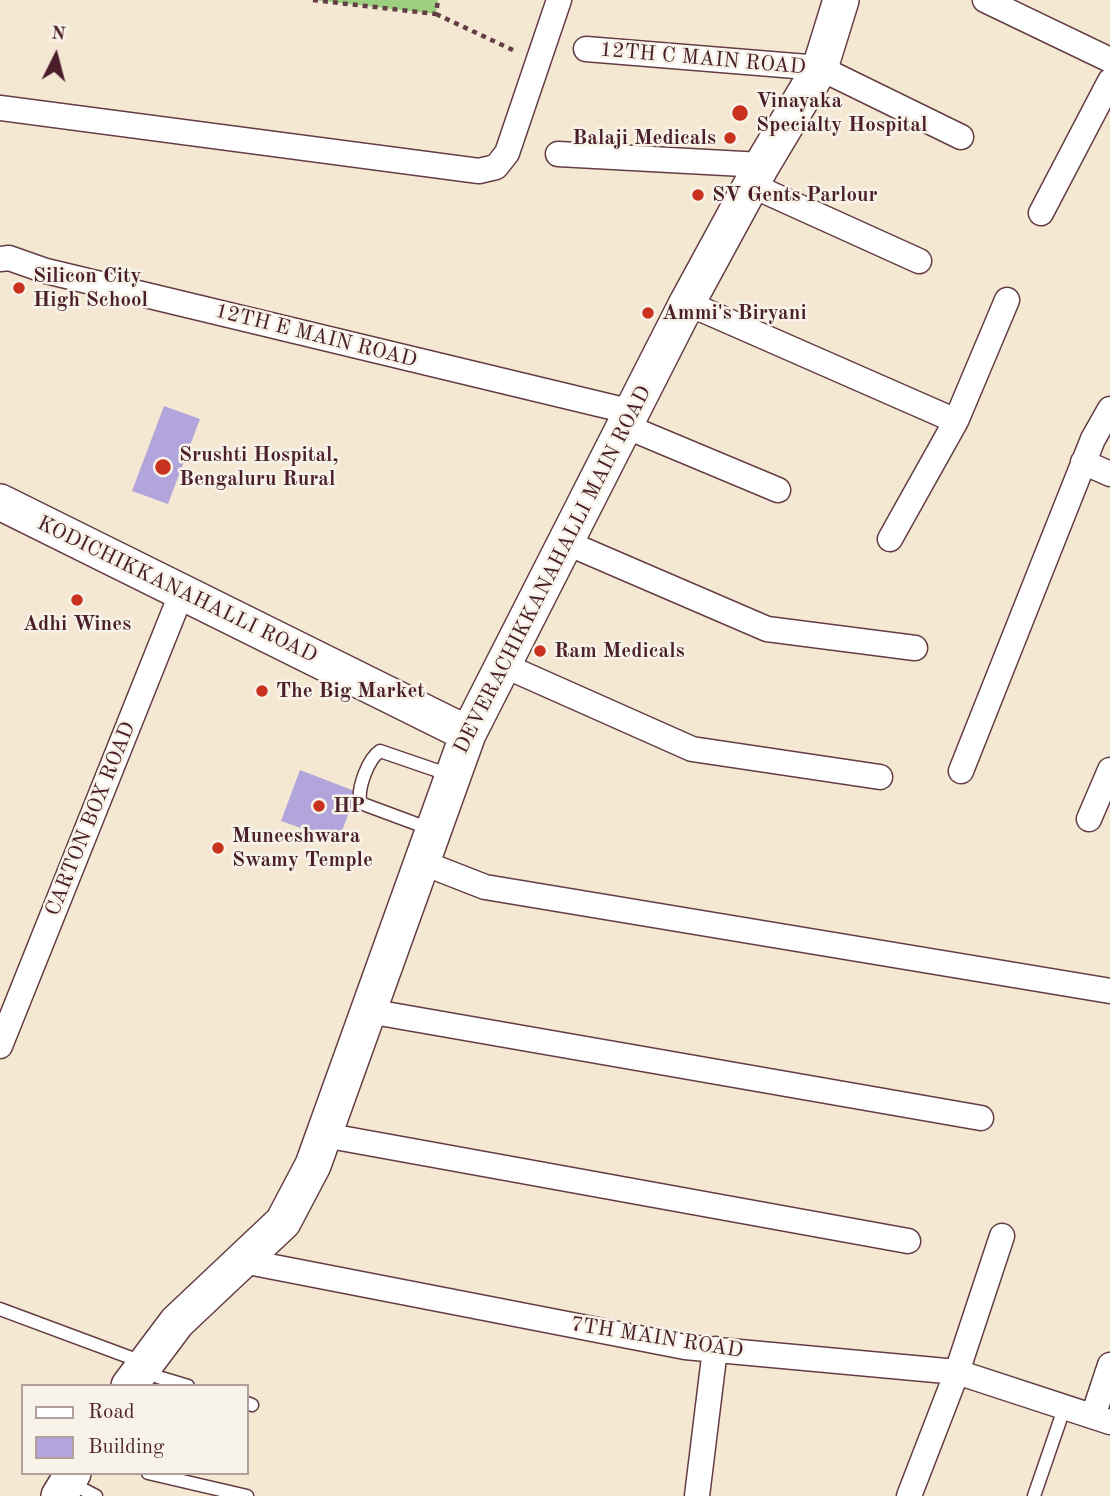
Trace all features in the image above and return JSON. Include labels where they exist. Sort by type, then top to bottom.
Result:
[{"type":"street","points":[[0,108],[479,171],[496,167],[507,153],[559,0]]},
{"type":"street","name":"DEVERACHIKKANAHALLI MAIN ROAD","points":[[137,1375],[177,1322],[283,1222],[313,1165],[468,734],[687,303],[757,175],[820,68],[841,0]]},
{"type":"street","points":[[985,0],[1110,60]]},
{"type":"street","name":"12TH C MAIN ROAD","points":[[586,49],[820,68]]},
{"type":"street","points":[[820,68],[961,137]]},
{"type":"street","points":[[1041,213],[1110,81]]},
{"type":"street","points":[[558,154],[757,175],[919,261]]},
{"type":"street","name":"12TH E MAIN ROAD","points":[[0,259],[9,258],[46,271],[629,419],[778,490]]},
{"type":"street","points":[[890,540],[956,421],[1007,300]]},
{"type":"street","points":[[687,303],[956,421]]},
{"type":"street","points":[[961,771],[1083,463],[1110,409]]},
{"type":"street","points":[[1083,463],[1110,474]]},
{"type":"street","name":"KODICHIKKANAHALLI ROAD","points":[[0,502],[468,734]]},
{"type":"street","points":[[565,542],[767,629],[915,648]]},
{"type":"street","name":"CARTON BOX ROAD","points":[[0,1045],[182,592]]},
{"type":"street","points":[[503,665],[692,749],[880,777]]},
{"type":"street","points":[[1089,819],[1110,770]]},
{"type":"street","points":[[421,862],[485,887],[1110,991]]},
{"type":"street","points":[[368,1011],[981,1118]]},
{"type":"street","points":[[324,1135],[908,1241]]},
{"type":"street","points":[[909,1496],[957,1372],[1002,1236]]},
{"type":"street","name":"7TH MAIN ROAD","points":[[243,1261],[685,1347],[957,1372],[1102,1419]]},
{"type":"street","points":[[697,1496],[715,1349]]},
{"type":"street","points":[[1102,1419],[1110,1365]]},
{"type":"lane","points":[[433,830],[363,804],[359,792],[374,755],[380,751],[452,776]]},
{"type":"lane","points":[[0,1309],[137,1375],[158,1377],[181,1384]]},
{"type":"lane","points":[[1034,1496],[1065,1406]]},
{"type":"lane","points":[[155,1475],[217,1493],[247,1496]]},
{"type":"path","points":[[313,0],[436,14],[538,62]]},
{"type":"path","points":[[436,14],[438,0]]},
{"type":"green space","points":[[313,0],[438,0],[436,14]]},
{"type":"building","points":[[164,406],[200,419],[168,504],[132,491]]},
{"type":"building","name":"HP","points":[[300,770],[357,792],[338,841],[281,821]]},
{"type":"place","name":"Vinayaka Specialty Hospital","points":[[740,113]]},
{"type":"place","name":"Balaji Medicals","points":[[730,138]]},
{"type":"place","name":"SV Gents Parlour","points":[[698,195]]},
{"type":"place","name":"Silicon City High School","points":[[19,288]]},
{"type":"place","name":"Ammi's Biryani","points":[[648,313]]},
{"type":"place","name":"Srushti Hospital, Bengaluru Rural","points":[[163,467]]},
{"type":"place","name":"Adhi Wines","points":[[77,600]]},
{"type":"place","name":"Ram Medicals","points":[[540,651]]},
{"type":"place","name":"The Big Market","points":[[262,691]]},
{"type":"place","name":"HP","points":[[319,806]]},
{"type":"place","name":"Muneeshwara Swamy Temple","points":[[218,848]]}]
